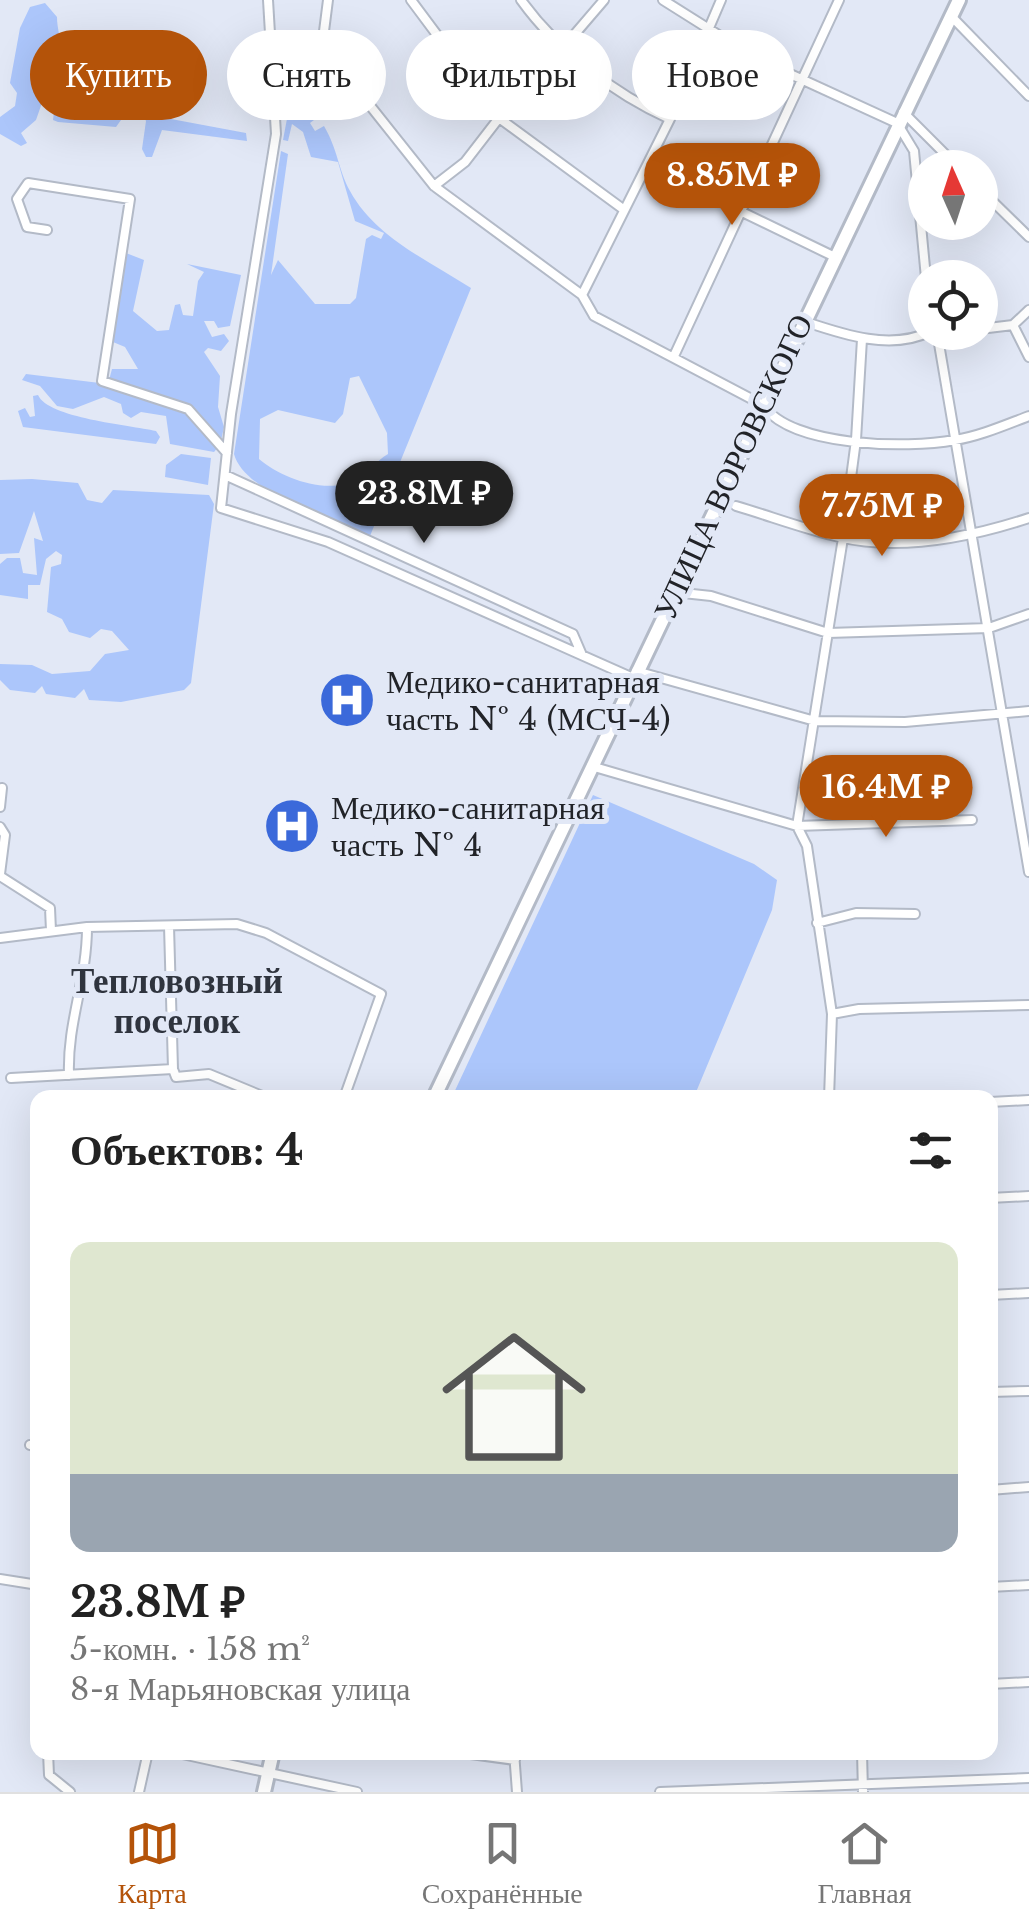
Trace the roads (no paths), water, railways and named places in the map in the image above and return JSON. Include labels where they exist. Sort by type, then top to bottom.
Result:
[{"type":"main road","name":"УЛИЦА ВОРОВСКОГО","points":[[438,1090],[802,320],[959,0]]},
{"type":"main road","points":[[264,1792],[270,1760]]},
{"type":"street","points":[[268,0],[276,134],[221,508],[328,542],[582,655],[634,674],[816,722],[852,724],[1003,716],[1029,711]]},
{"type":"street","points":[[328,0],[324,39],[329,54],[411,163],[434,186],[582,295],[594,316],[763,404],[782,425],[814,436],[954,440],[1029,416]]},
{"type":"street","points":[[411,0],[433,30]]},
{"type":"street","points":[[520,0],[548,30]]},
{"type":"street","points":[[579,30],[604,0]]},
{"type":"street","points":[[663,0],[755,58],[900,118],[938,150]]},
{"type":"street","points":[[706,30],[722,0]]},
{"type":"street","points":[[674,356],[839,0]]},
{"type":"street","points":[[950,16],[1029,96]]},
{"type":"street","points":[[900,118],[914,152],[924,260]]},
{"type":"street","points":[[434,186],[464,162],[497,120]]},
{"type":"street","points":[[502,120],[623,209]]},
{"type":"street","points":[[582,295],[669,120]]},
{"type":"street","points":[[646,166],[833,256]]},
{"type":"street","points":[[47,230],[27,227],[22,220],[17,198],[28,184],[130,199],[102,381],[188,410],[227,453]]},
{"type":"street","points":[[998,206],[1029,237]]},
{"type":"street","points":[[998,328],[1012,326],[1029,310]]},
{"type":"street","points":[[802,320],[862,339],[908,340]]},
{"type":"street","points":[[1012,326],[1029,357]]},
{"type":"street","points":[[827,1090],[832,1014],[806,846],[797,826],[843,538],[856,440],[862,339]]},
{"type":"street","points":[[936,350],[974,536],[1029,872]]},
{"type":"street","points":[[224,475],[572,634],[582,655]]},
{"type":"street","points":[[736,506],[843,538],[974,536],[1029,518]]},
{"type":"street","points":[[674,592],[711,596],[828,633],[990,628],[1029,614]]},
{"type":"street","points":[[591,766],[797,826],[972,820]]},
{"type":"street","points":[[0,807],[2,788]]},
{"type":"street","points":[[1018,815],[1029,812]]},
{"type":"street","points":[[0,827],[5,835],[0,875],[50,908],[51,931]]},
{"type":"street","points":[[816,923],[856,913],[915,914]]},
{"type":"street","points":[[0,938],[87,928],[209,922],[251,927],[382,994],[347,1090]]},
{"type":"street","points":[[169,926],[176,1077],[209,1074],[247,1090]]},
{"type":"street","points":[[70,1074],[68,1042],[87,968],[87,928]]},
{"type":"street","points":[[832,1014],[859,1009],[1029,1005]]},
{"type":"street","points":[[12,1078],[173,1070]]},
{"type":"street","points":[[998,1102],[1029,1100]]},
{"type":"street","points":[[998,1198],[1029,1196]]},
{"type":"street","points":[[998,1295],[1029,1293]]},
{"type":"street","points":[[998,1392],[1029,1391]]},
{"type":"street","points":[[998,1490],[1029,1488]]},
{"type":"street","points":[[0,1579],[30,1584]]},
{"type":"street","points":[[998,1587],[1029,1585]]},
{"type":"street","points":[[998,1684],[1029,1682]]},
{"type":"street","points":[[48,1760],[49,1776],[70,1792]]},
{"type":"street","points":[[139,1792],[146,1760]]},
{"type":"street","points":[[213,1760],[357,1792]]},
{"type":"street","points":[[514,1760],[516,1792]]},
{"type":"street","points":[[862,1760],[863,1789]]},
{"type":"street","points":[[660,1792],[863,1789],[1029,1778]]},
{"type":"place","name":"Медико-санитарная часть № 4 (МСЧ-4)","points":[[347,700]]},
{"type":"place","name":"Медико-санитарная часть № 4","points":[[292,826]]},
{"type":"district","name":"Тепловозный поселок","points":[[177,1001]]}]
